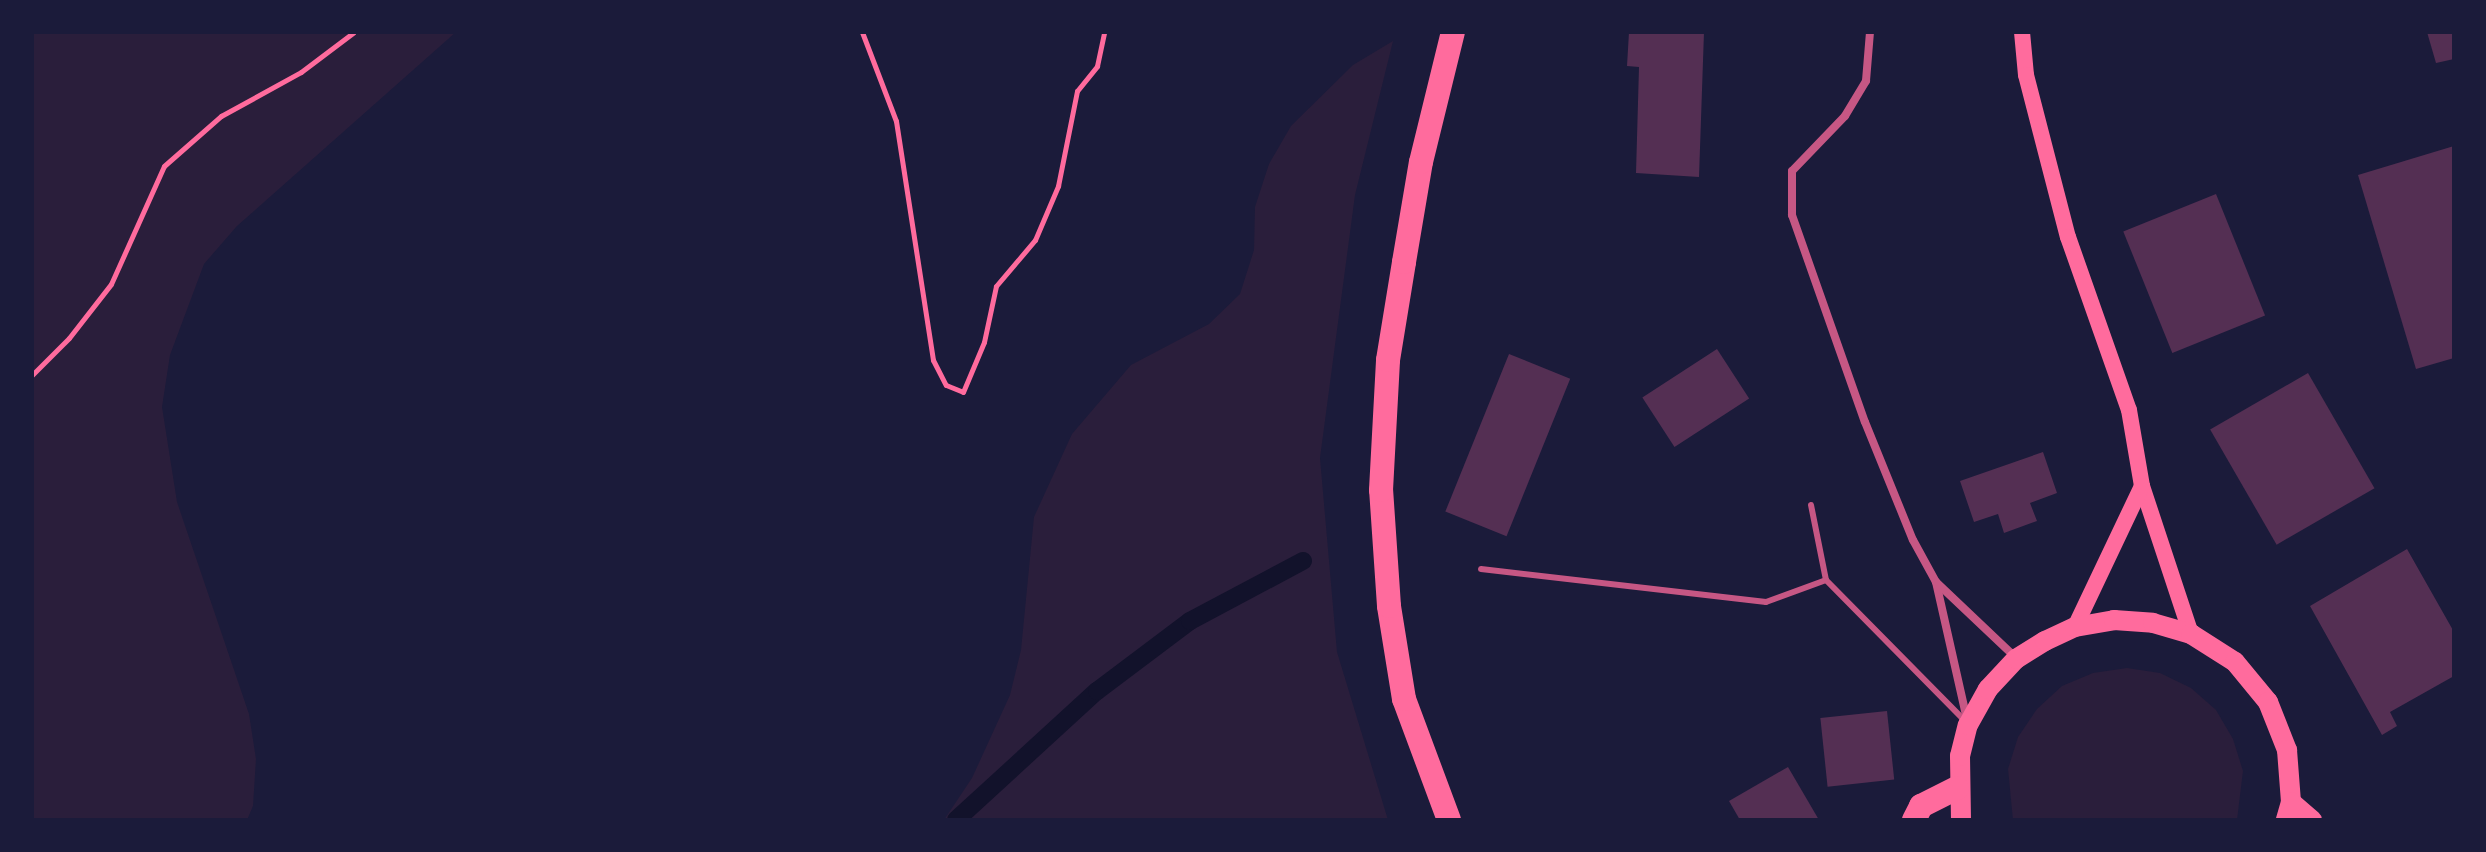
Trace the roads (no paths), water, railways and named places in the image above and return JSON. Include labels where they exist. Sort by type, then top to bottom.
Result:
[{"type":"highway","points":[[1449,820],[1404,699],[1389,606],[1381,490],[1388,360],[1399,290],[1421,162],[1453,32]]},
{"type":"highway","points":[[1914,820],[1921,806],[1957,788]]},
{"type":"main road","points":[[2022,32],[2026,75],[2068,237],[2129,410],[2142,486],[2191,634]]},
{"type":"main road","points":[[2075,627],[2142,486]]},
{"type":"main road","points":[[1961,820],[1957,788],[1968,725],[1988,689],[2016,659],[2075,627],[2114,620],[2153,623],[2191,634],[2235,662],[2268,702],[2287,750],[2288,811],[2312,820]]},
{"type":"street","points":[[1870,32],[1866,81],[1845,116],[1792,171],[1792,215],[1865,422],[1913,540],[1936,582],[1968,725]]},
{"type":"street","points":[[1936,582],[2016,659]]},
{"type":"lane","points":[[1811,505],[1826,580],[1968,725]]},
{"type":"lane","points":[[1481,569],[1766,602],[1826,580]]},
{"type":"waterway","points":[[956,820],[1097,691],[1190,621],[1303,561]]}]
